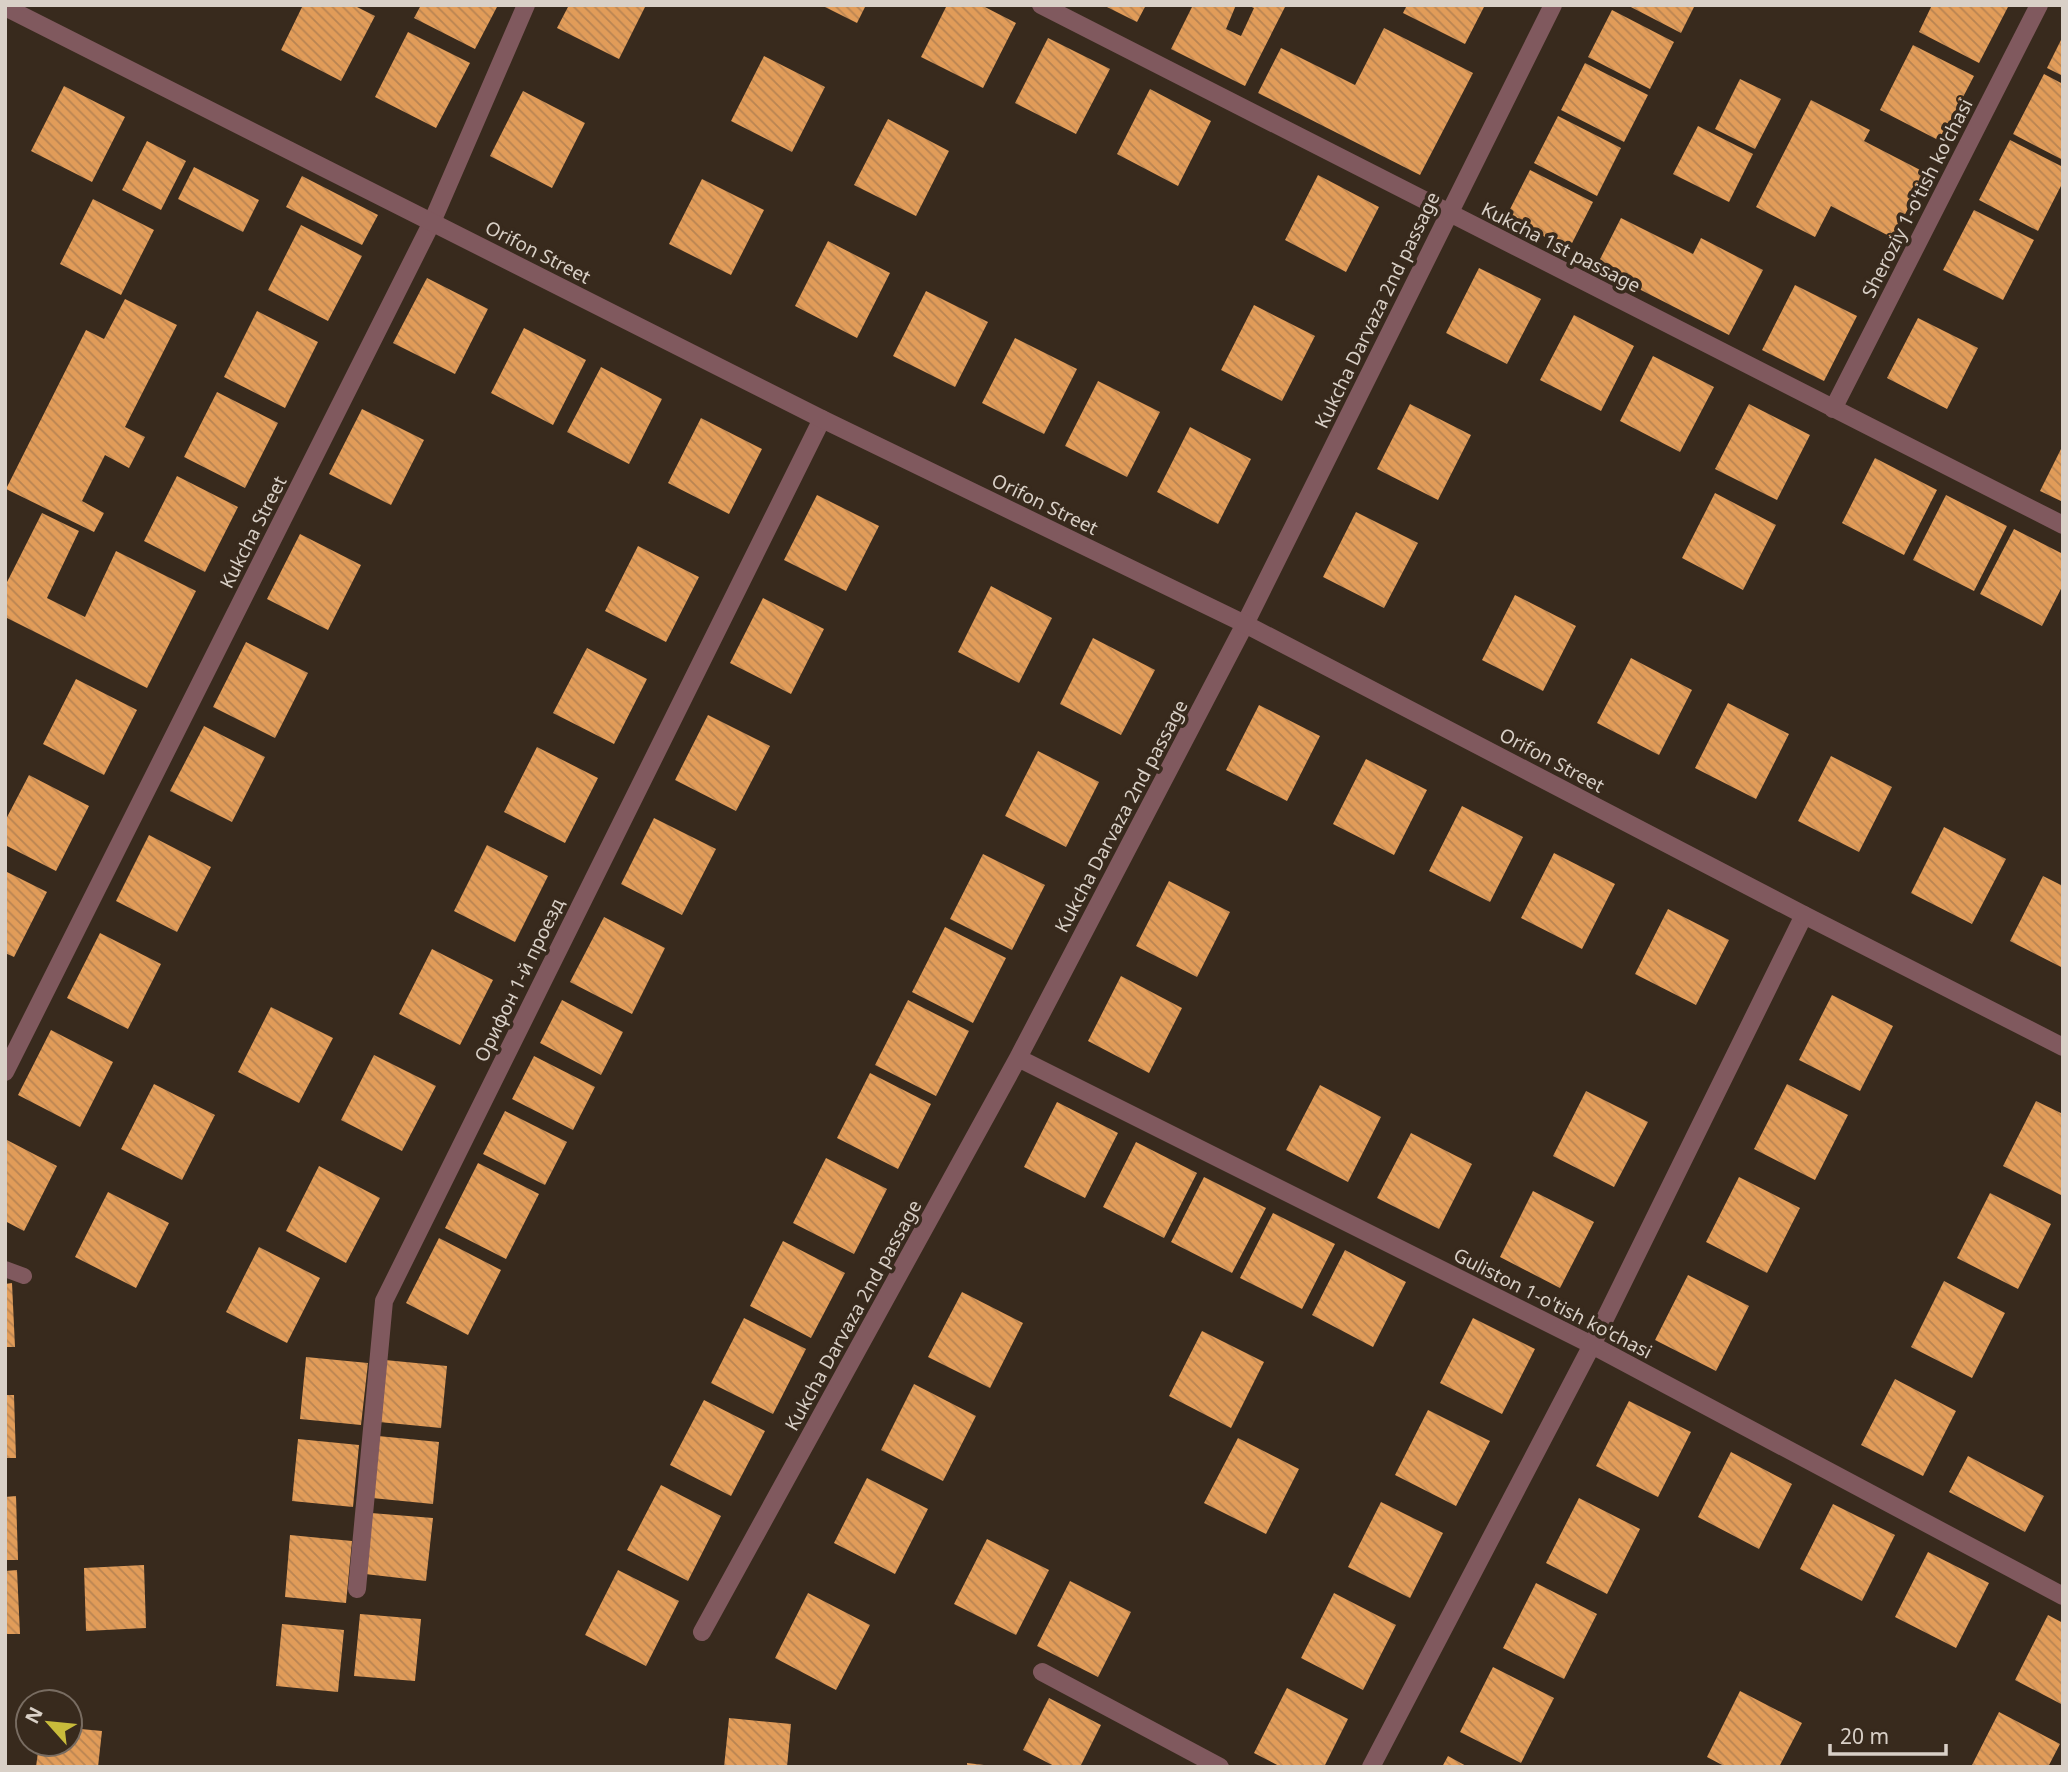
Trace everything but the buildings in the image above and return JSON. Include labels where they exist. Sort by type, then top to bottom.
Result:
[{"type":"street","name":"Kukcha Street","points":[[5,1072],[432,222],[526,5]]},
{"type":"street","name":"Kukcha 1st passage","points":[[1041,5],[2063,525]]},
{"type":"street","name":"Kukcha Darvaza 2nd passage","points":[[702,1633],[1018,1058],[1245,624],[1553,5]]},
{"type":"street","name":"Sheroziy 1-o'tish ko'chasi","points":[[1833,409],[2039,5]]},
{"type":"street","name":"Orifon Street","points":[[5,7],[822,419],[1245,624],[2063,1047]]},
{"type":"street","name":"Орифон 1-й проезд","points":[[358,1589],[384,1301],[822,419]]},
{"type":"street","points":[[1371,1767],[1592,1345],[1804,915]]},
{"type":"street","name":"Guliston 1-o'tish ko'chasi","points":[[1018,1058],[1592,1345],[2063,1596]]},
{"type":"street","points":[[1042,1672],[1220,1767]]},
{"type":"lane","points":[[5,1269],[24,1276]]}]
